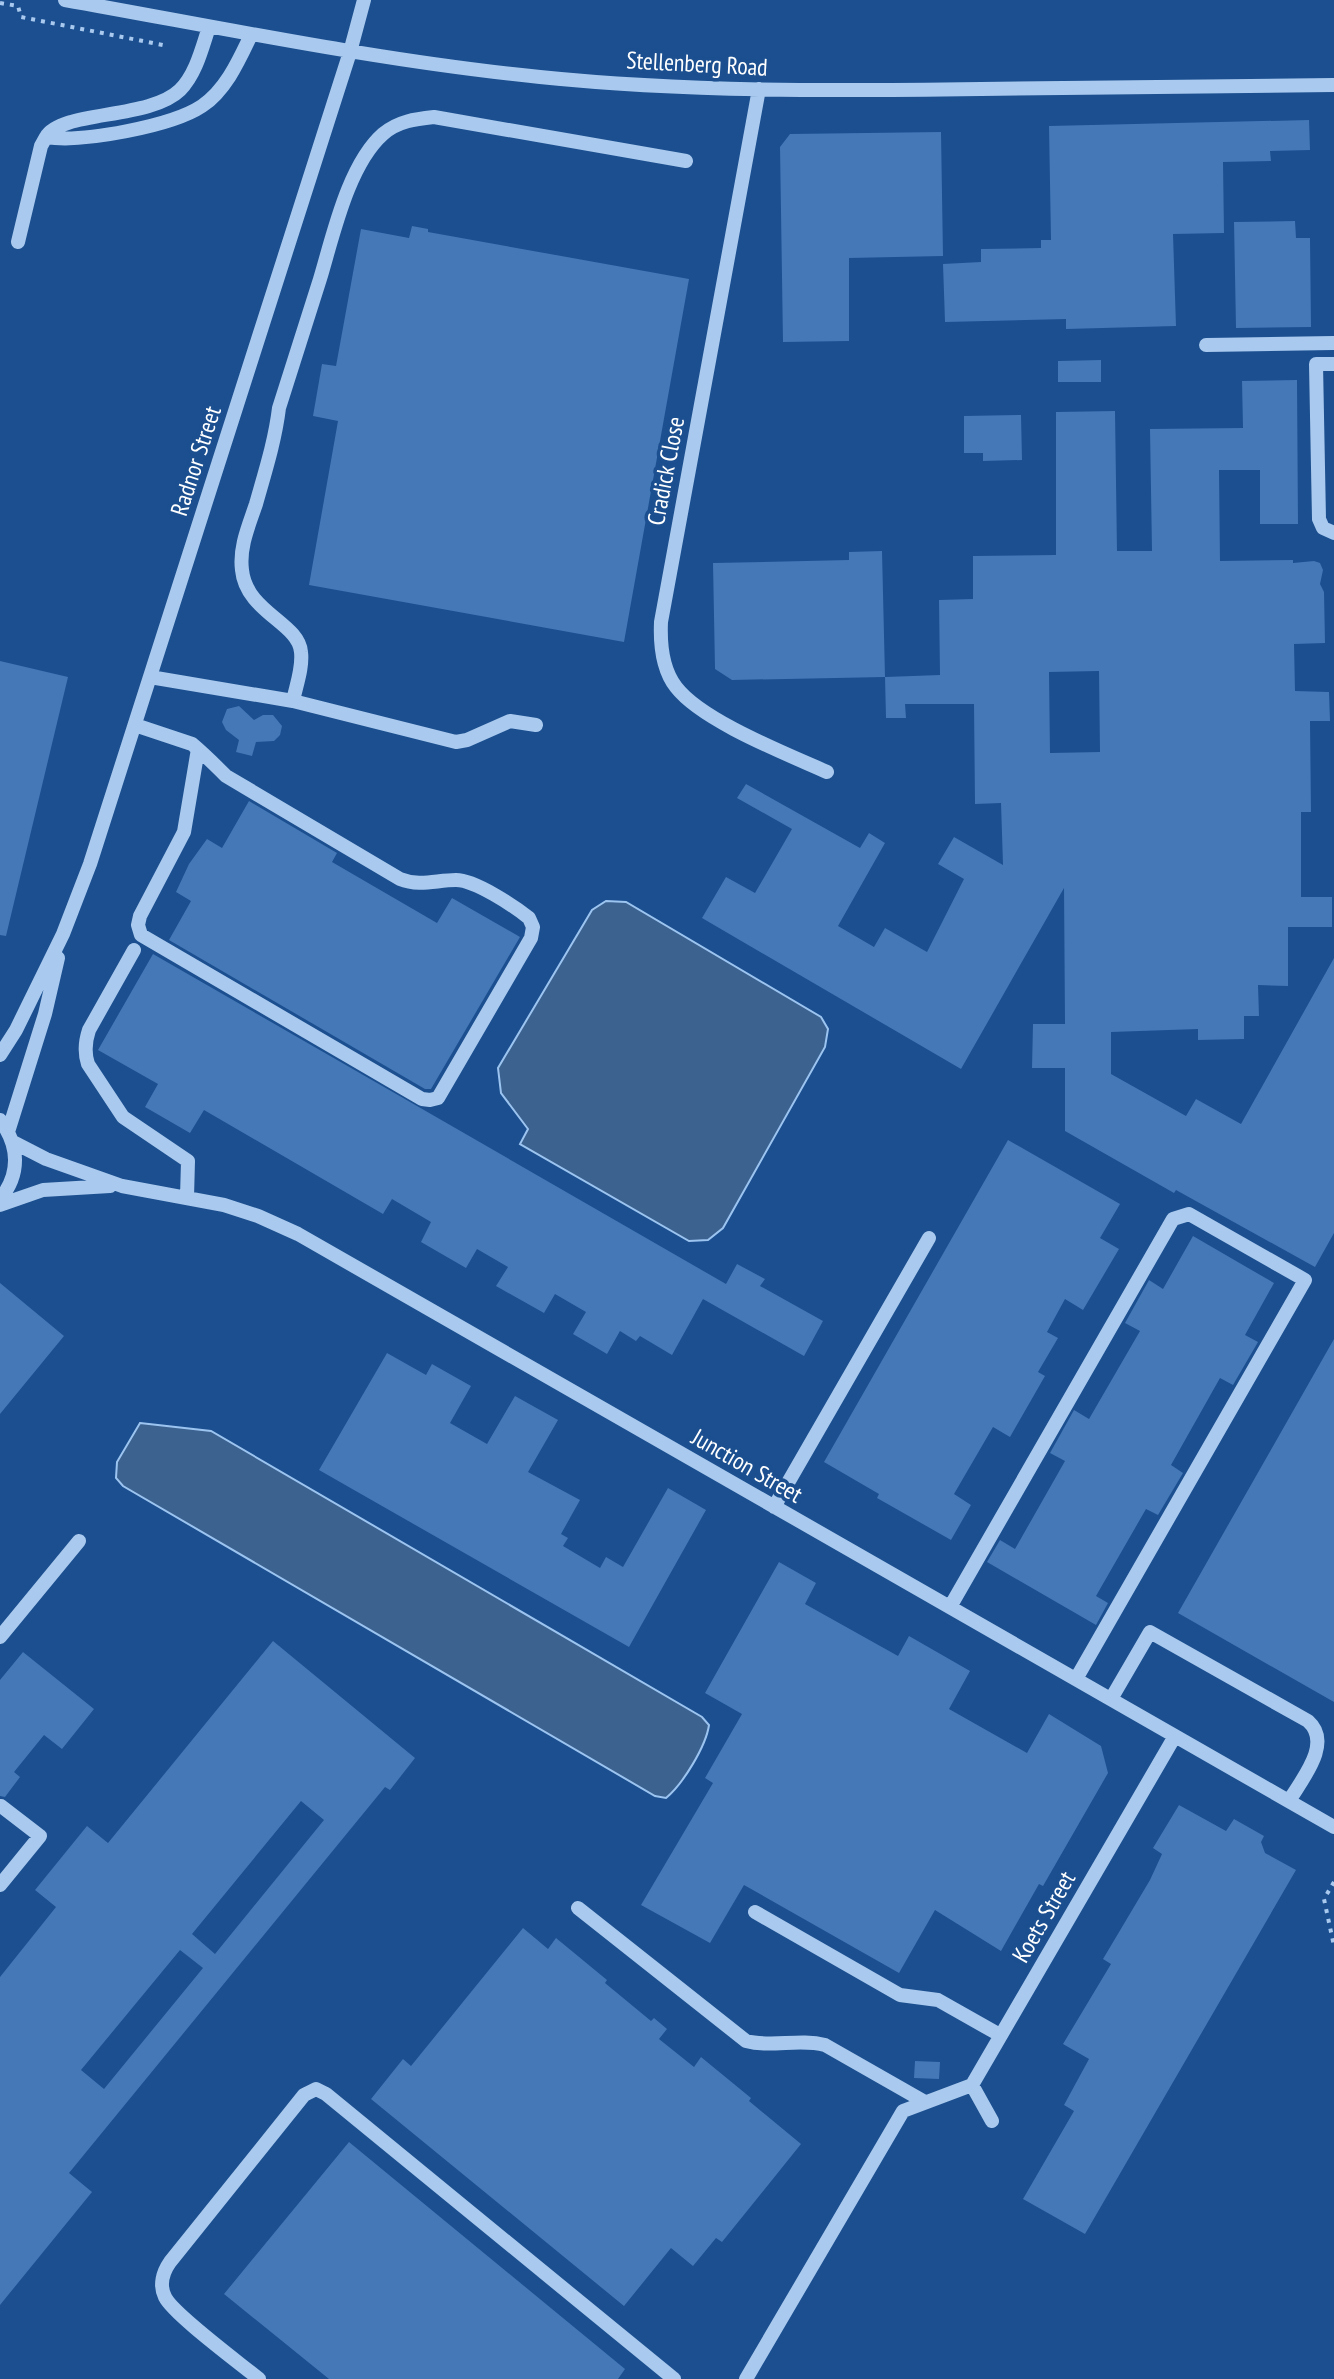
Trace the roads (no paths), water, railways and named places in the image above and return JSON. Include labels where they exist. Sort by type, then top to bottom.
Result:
[{"type":"street","name":"Radnor Street","points":[[0,1055],[16,1030],[63,934],[90,864],[364,0]]},
{"type":"street","name":"Stellenberg Road","points":[[76,1],[350,52],[539,77],[759,89],[863,91],[1334,85]]},
{"type":"street","points":[[18,242],[41,146],[53,129],[148,108],[166,101],[187,81],[209,27]]},
{"type":"street","points":[[46,137],[76,138],[121,132],[172,119],[202,106],[236,66],[251,35]]},
{"type":"street","name":"Cradick Close","points":[[759,89],[661,622],[661,653],[674,685],[695,705],[759,741],[827,772]]},
{"type":"street","points":[[293,701],[301,650],[293,635],[258,605],[248,591],[242,574],[242,552],[275,439],[279,408],[342,208],[361,163],[373,146],[383,134],[400,123],[434,117],[686,161]]},
{"type":"street","points":[[1206,345],[1334,343]]},
{"type":"street","points":[[1334,364],[1316,364],[1319,519],[1323,528],[1334,533]]},
{"type":"street","points":[[150,677],[293,701],[456,742],[473,738],[510,721],[536,725]]},
{"type":"street","points":[[135,725],[184,740],[198,749],[226,776],[400,879],[418,884],[467,881],[529,918],[533,927],[531,938],[438,1098],[422,1099],[141,935],[138,925],[140,916],[184,832],[198,749]]},
{"type":"street","name":"Radnor Street","points":[[0,1202],[13,1177],[15,1153],[7,1131],[45,1014],[63,934]]},
{"type":"street","points":[[134,950],[89,1030],[86,1056],[88,1064],[123,1117],[188,1161],[187,1197]]},
{"type":"street","name":"Junction Street","points":[[7,1131],[46,1159],[122,1186]]},
{"type":"street","name":"Junction Street","points":[[0,1202],[43,1190],[122,1186],[243,1211],[298,1234],[1334,1827]]},
{"type":"street","points":[[950,1607],[1173,1219],[1189,1214],[1305,1280],[1076,1679]]},
{"type":"street","points":[[774,1507],[929,1238]]},
{"type":"street","points":[[3,1628],[79,1541]]},
{"type":"street","points":[[1111,1699],[1150,1632],[1308,1721],[1317,1734],[1316,1754],[1289,1801]]},
{"type":"street","name":"Koets Street","points":[[972,2085],[1175,1736]]},
{"type":"street","points":[[0,1885],[40,1836],[1,1806]]},
{"type":"street","points":[[578,1908],[746,2041],[755,2044],[802,2041],[825,2045],[925,2102]]},
{"type":"street","points":[[755,1912],[900,1995],[938,2000],[1000,2035]]},
{"type":"street","points":[[746,2379],[903,2111],[972,2085],[992,2121]]},
{"type":"street","points":[[259,2379],[171,2306],[165,2298],[162,2279],[170,2262],[294,2107],[309,2091],[316,2089],[326,2094],[674,2379]]},
{"type":"water","points":[[606,901],[626,902],[821,1017],[828,1029],[825,1047],[723,1228],[708,1240],[689,1241],[520,1144],[528,1129],[501,1093],[498,1068],[592,910]]},
{"type":"water","points":[[140,1423],[211,1431],[702,1717],[709,1725],[693,1764],[666,1798],[655,1796],[123,1486],[116,1478],[117,1462]]}]
